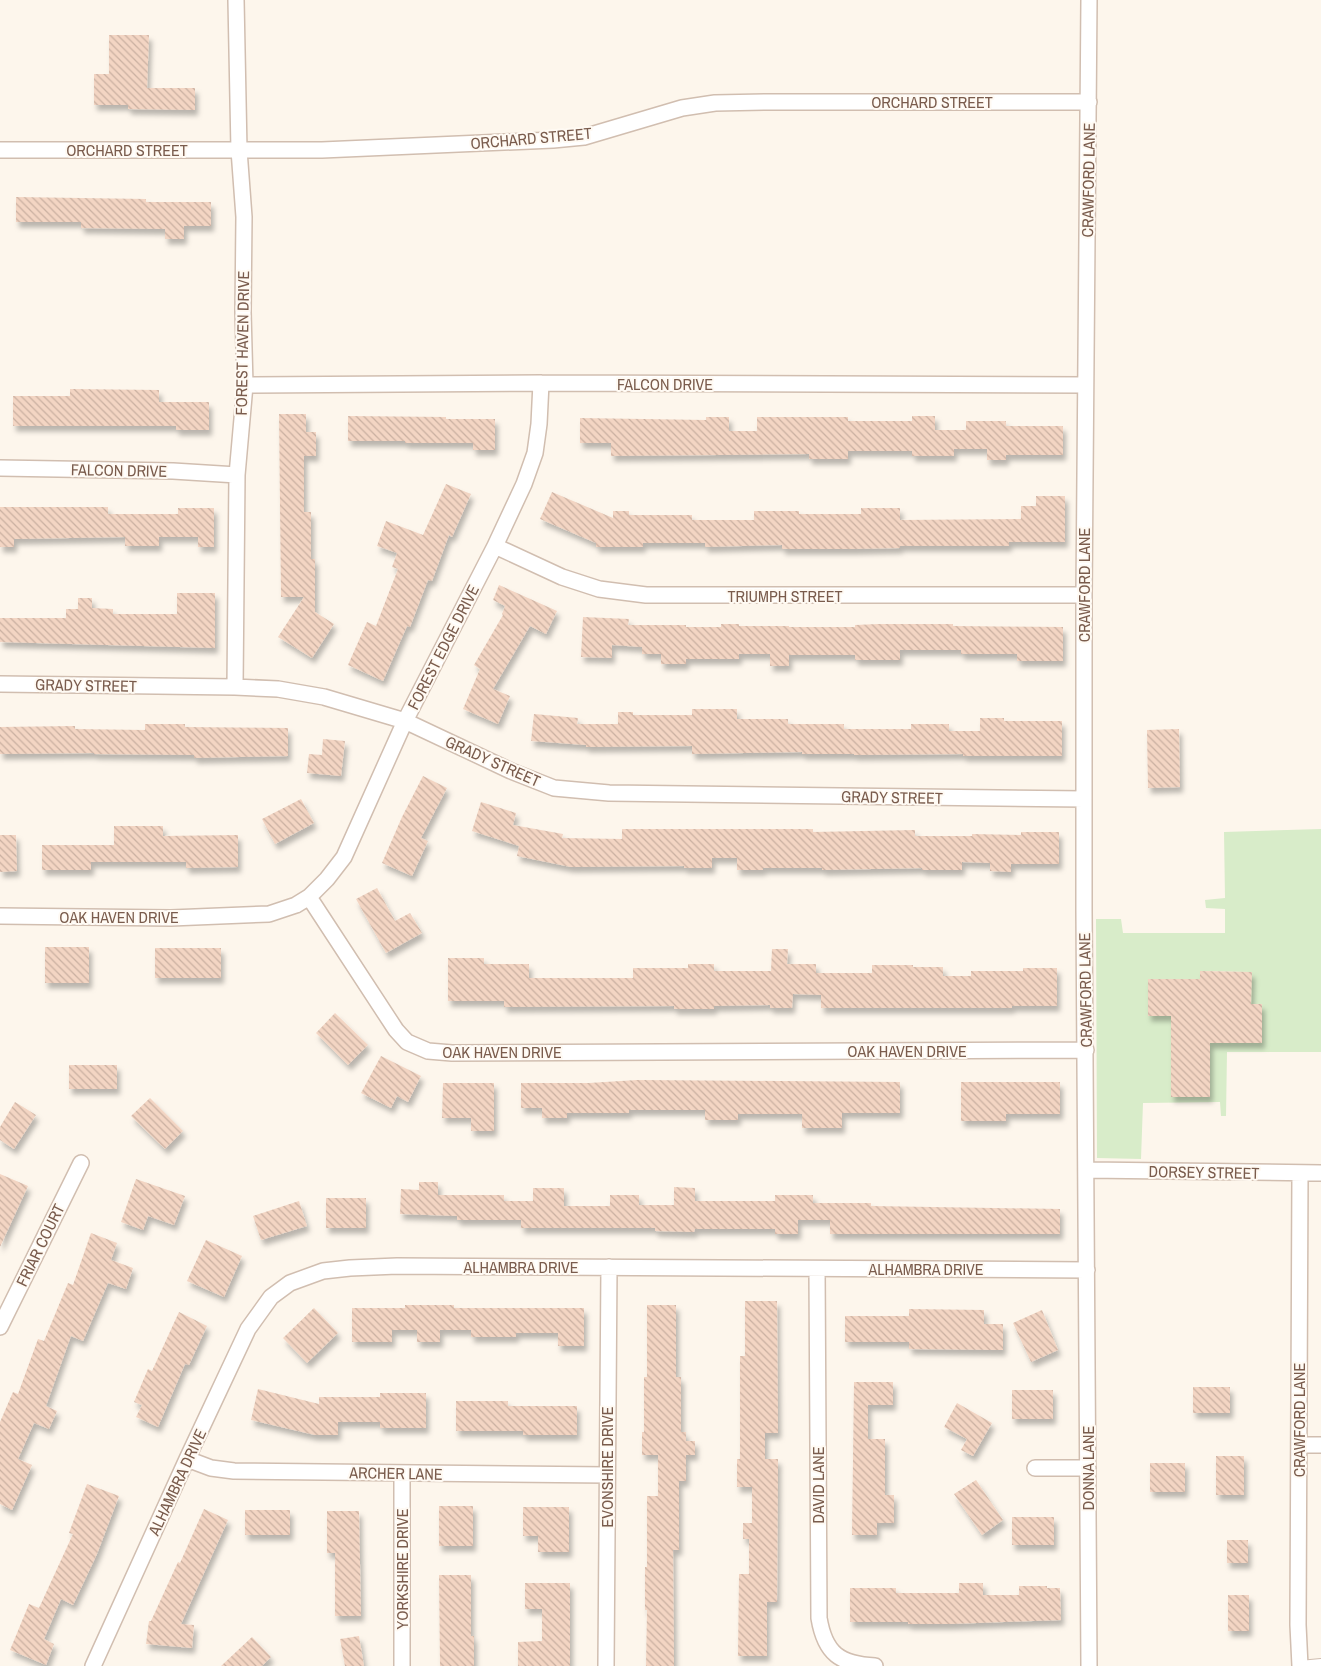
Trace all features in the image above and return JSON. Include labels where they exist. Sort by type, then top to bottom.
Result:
[{"type":"street","name":"FOREST HAVEN DRIVE","points":[[235,687],[237,475],[245,385],[243,312],[244,217],[239,150],[236,0]]},
{"type":"street","name":"CRAWFORD LANE","points":[[1087,1170],[1084,595],[1089,0]]},
{"type":"street","name":"ORCHARD STREET","points":[[0,150],[340,150],[443,146],[576,137],[682,108],[715,103],[1089,102]]},
{"type":"street","name":"FALCON DRIVE","points":[[245,385],[541,383],[1085,385]]},
{"type":"street","name":"FOREST EDGE DRIVE","points":[[309,897],[327,880],[344,857],[405,721],[495,546],[524,484],[535,453],[539,424],[541,383]]},
{"type":"street","name":"FALCON DRIVE","points":[[0,468],[173,470],[237,475]]},
{"type":"street","name":"TRIUMPH STREET","points":[[495,546],[562,577],[599,589],[646,595],[1084,595]]},
{"type":"street","name":"GRADY STREET","points":[[0,684],[278,689],[324,698],[405,721],[511,771],[554,788],[609,793],[1084,799]]},
{"type":"street","name":"OAK HAVEN DRIVE","points":[[0,916],[171,918],[247,916],[269,914],[296,905],[309,897],[396,1030],[407,1042],[428,1051],[1086,1050]]},
{"type":"street","name":"FRIAR COURT","points":[[0,1327],[81,1163]]},
{"type":"street","name":"DORSEY STREET","points":[[1087,1170],[1321,1173]]},
{"type":"street","points":[[1087,1170],[1087,1270]]},
{"type":"street","name":"CRAWFORD LANE","points":[[1300,1173],[1298,1625],[1300,1665]]},
{"type":"street","name":"ALHAMBRA DRIVE","points":[[93,1666],[248,1329],[270,1297],[290,1283],[323,1271],[397,1266],[1087,1270]]},
{"type":"street","name":"EVONSHIRE DRIVE","points":[[606,1666],[609,1267]]},
{"type":"street","name":"DAVID LANE","points":[[817,1269],[818,1618],[824,1641],[832,1652],[846,1660],[875,1666]]},
{"type":"street","name":"DONNA LANE","points":[[1087,1270],[1090,1666]]},
{"type":"street","points":[[1299,1445],[1321,1445]]},
{"type":"street","name":"ARCHER LANE","points":[[187,1459],[211,1468],[234,1471],[607,1475]]},
{"type":"street","points":[[1035,1468],[1088,1468]]},
{"type":"street","name":"YORKSHIRE DRIVE","points":[[402,1473],[402,1666]]},
{"type":"lane","points":[[1300,1665],[1321,1664]]},
{"type":"green space","points":[[1321,829],[1321,1052],[1227,1052],[1226,1116],[1221,1116],[1220,1102],[1143,1103],[1141,1159],[1097,1158],[1096,919],[1121,919],[1123,933],[1225,933],[1225,909],[1206,908],[1205,900],[1225,898],[1224,832]],"holes":[[[1200,971],[1251,972],[1251,1004],[1262,1004],[1262,1043],[1210,1043],[1210,1097],[1171,1097],[1171,1016],[1148,1016],[1148,979],[1200,979]]]},
{"type":"building","points":[[109,35],[149,35],[147,88],[195,88],[195,110],[128,109],[128,105],[94,105],[94,74],[109,74]]},
{"type":"building","points":[[16,197],[146,199],[146,202],[211,202],[211,226],[184,226],[184,239],[165,239],[165,229],[81,228],[81,222],[16,222]]},
{"type":"building","points":[[70,389],[159,390],[159,402],[209,402],[209,430],[176,430],[176,426],[13,426],[13,396],[70,396]]},
{"type":"building","points":[[279,414],[306,414],[306,432],[316,432],[316,456],[304,456],[304,512],[311,512],[311,559],[315,559],[315,612],[334,624],[312,658],[278,637],[304,597],[281,597]]},
{"type":"building","points":[[348,416],[495,419],[495,450],[473,450],[473,443],[348,441]]},
{"type":"building","points":[[912,416],[935,416],[935,430],[966,430],[966,421],[1006,421],[1006,426],[1063,426],[1063,455],[1006,455],[1006,460],[987,460],[987,449],[954,449],[954,456],[912,456],[912,451],[848,451],[848,459],[809,459],[809,454],[611,456],[611,443],[580,443],[580,418],[706,420],[706,417],[729,417],[729,431],[757,431],[757,417],[848,417],[848,421],[912,421]]},
{"type":"building","points":[[446,484],[471,494],[452,537],[449,535],[432,581],[428,580],[410,627],[407,626],[383,681],[348,665],[367,622],[376,626],[398,569],[392,567],[397,553],[377,546],[386,521],[423,535]]},
{"type":"building","points":[[552,492],[613,518],[613,511],[629,511],[629,515],[692,515],[692,520],[754,520],[754,511],[799,511],[799,514],[861,514],[861,508],[900,508],[900,520],[1021,519],[1021,506],[1036,506],[1036,496],[1065,496],[1065,542],[1009,542],[1009,546],[900,546],[900,548],[852,549],[782,549],[782,545],[705,547],[705,543],[643,543],[643,547],[596,547],[596,543],[540,519]]},
{"type":"building","points":[[0,507],[108,507],[108,514],[178,514],[178,508],[214,508],[214,547],[198,547],[198,537],[159,537],[159,546],[125,546],[125,537],[14,539],[14,547],[0,547]]},
{"type":"building","points":[[499,585],[557,611],[546,634],[530,626],[493,689],[510,696],[498,724],[463,709],[480,669],[474,665],[503,615],[505,606],[493,600]]},
{"type":"building","points":[[177,593],[215,593],[215,648],[0,642],[0,618],[66,618],[66,609],[78,609],[78,598],[92,598],[92,608],[113,609],[113,614],[177,614]]},
{"type":"building","points":[[583,617],[629,619],[628,625],[686,625],[686,627],[721,627],[721,624],[739,624],[739,626],[855,627],[855,625],[878,624],[953,624],[953,626],[1063,627],[1063,661],[1017,661],[1017,654],[961,654],[961,650],[900,650],[900,660],[855,660],[855,655],[789,655],[789,666],[770,666],[770,654],[739,654],[739,659],[686,659],[686,664],[661,664],[661,654],[642,654],[642,647],[612,645],[612,658],[581,657]]},
{"type":"building","points":[[692,709],[737,709],[737,719],[788,719],[788,724],[844,724],[844,729],[911,729],[911,724],[949,724],[949,731],[980,731],[980,718],[1004,718],[1004,721],[1062,721],[1062,756],[963,756],[963,754],[854,755],[802,754],[802,752],[692,754],[692,746],[586,747],[586,745],[531,741],[534,714],[578,718],[577,724],[618,724],[618,712],[633,712],[633,715],[692,715]]},
{"type":"building","points":[[145,724],[185,724],[185,727],[288,728],[288,756],[194,758],[194,755],[0,754],[0,727],[75,726],[75,729],[145,730]]},
{"type":"building","points":[[1179,729],[1180,787],[1148,788],[1147,730]]},
{"type":"building","points":[[323,739],[345,741],[341,776],[307,773],[309,754],[322,755]]},
{"type":"building","points":[[423,776],[447,788],[421,838],[428,841],[412,876],[382,863],[402,817]]},
{"type":"building","points":[[301,799],[314,823],[275,844],[262,819]]},
{"type":"building","points":[[481,802],[516,813],[513,825],[563,834],[562,838],[622,839],[622,829],[813,829],[813,832],[915,830],[915,836],[1021,835],[1021,832],[1059,832],[1059,864],[1011,864],[1011,872],[990,871],[990,863],[962,862],[962,870],[922,870],[922,868],[822,870],[822,868],[763,868],[763,870],[737,870],[737,858],[712,858],[712,868],[684,868],[684,866],[571,867],[517,856],[519,846],[472,831]]},
{"type":"building","points":[[114,826],[163,826],[163,836],[238,835],[238,867],[186,868],[186,862],[91,862],[91,870],[42,870],[42,845],[114,845]]},
{"type":"building","points":[[0,835],[16,835],[17,871],[0,872]]},
{"type":"building","points":[[377,888],[395,921],[410,913],[422,933],[386,953],[356,899]]},
{"type":"building","points":[[45,947],[89,947],[89,983],[45,983]]},
{"type":"building","points":[[155,948],[221,948],[221,978],[155,978]]},
{"type":"building","points":[[772,949],[788,949],[787,964],[816,964],[816,973],[872,973],[872,965],[943,967],[943,976],[971,976],[971,971],[1023,971],[1023,968],[1057,968],[1057,1006],[1012,1006],[1012,1008],[821,1008],[821,995],[793,994],[792,1008],[770,1008],[770,1005],[714,1006],[714,1009],[674,1009],[674,1006],[504,1007],[504,1001],[448,1001],[448,958],[484,958],[484,964],[529,964],[529,978],[633,978],[633,968],[688,968],[688,964],[714,964],[714,971],[771,971]]},
{"type":"building","points":[[1200,971],[1252,972],[1251,1004],[1262,1004],[1262,1043],[1210,1043],[1210,1097],[1171,1097],[1171,1016],[1148,1016],[1148,979],[1200,979]]},
{"type":"building","points":[[335,1013],[368,1045],[348,1065],[316,1033]]},
{"type":"building","points":[[381,1056],[421,1076],[408,1102],[397,1096],[391,1108],[361,1093]]},
{"type":"building","points":[[69,1065],[117,1065],[117,1089],[69,1089]]},
{"type":"building","points":[[637,1080],[900,1082],[900,1113],[842,1113],[842,1128],[802,1128],[802,1114],[738,1114],[738,1120],[705,1120],[705,1110],[629,1110],[629,1113],[567,1113],[567,1118],[542,1118],[542,1108],[521,1108],[521,1083],[589,1083]]},
{"type":"building","points":[[961,1082],[1060,1082],[1060,1114],[1006,1114],[1006,1121],[961,1121]]},
{"type":"building","points":[[443,1083],[494,1083],[494,1131],[471,1131],[471,1118],[442,1118]]},
{"type":"building","points":[[150,1098],[183,1131],[165,1149],[131,1116]]},
{"type":"building","points":[[15,1102],[36,1115],[14,1149],[0,1140],[0,1127]]},
{"type":"building","points":[[0,1174],[28,1186],[0,1247]]},
{"type":"building","points":[[136,1179],[185,1196],[174,1225],[148,1216],[143,1230],[121,1222]]},
{"type":"building","points":[[419,1182],[438,1182],[438,1195],[504,1195],[504,1201],[533,1201],[533,1188],[564,1188],[564,1206],[610,1206],[610,1195],[639,1195],[639,1205],[674,1205],[674,1187],[695,1188],[695,1201],[775,1201],[775,1195],[813,1195],[813,1203],[871,1203],[871,1206],[1060,1209],[1060,1234],[830,1234],[830,1220],[798,1220],[798,1234],[775,1234],[775,1229],[695,1229],[694,1232],[655,1231],[655,1228],[521,1228],[521,1220],[457,1220],[457,1216],[400,1214],[401,1189],[419,1190]]},
{"type":"building","points":[[326,1198],[366,1198],[366,1228],[326,1228]]},
{"type":"building","points":[[299,1201],[307,1226],[261,1240],[253,1216]]},
{"type":"building","points":[[91,1233],[117,1243],[111,1260],[133,1268],[126,1289],[108,1283],[83,1341],[71,1336],[46,1406],[57,1411],[49,1429],[34,1423],[18,1459],[32,1465],[12,1510],[0,1504],[0,1422],[13,1392],[18,1394],[38,1339],[44,1341],[68,1283],[73,1285]]},
{"type":"building","points":[[206,1240],[242,1256],[224,1297],[187,1281]]},
{"type":"building","points":[[745,1301],[777,1301],[778,1433],[765,1433],[765,1459],[778,1459],[777,1602],[767,1602],[767,1656],[738,1656],[739,1574],[749,1574],[749,1539],[743,1539],[743,1523],[752,1523],[752,1487],[737,1487],[737,1459],[740,1459],[740,1356],[745,1356]]},
{"type":"building","points":[[405,1305],[454,1305],[454,1308],[584,1308],[584,1346],[558,1346],[558,1333],[516,1333],[516,1337],[471,1337],[471,1330],[440,1330],[440,1342],[417,1342],[417,1330],[392,1330],[392,1342],[352,1342],[352,1308],[405,1308]]},
{"type":"building","points":[[647,1305],[676,1305],[676,1377],[681,1377],[681,1432],[686,1432],[686,1441],[695,1441],[695,1455],[686,1455],[686,1481],[679,1481],[679,1550],[673,1550],[674,1666],[646,1666],[647,1610],[645,1610],[645,1567],[647,1567],[647,1496],[658,1496],[658,1455],[642,1455],[644,1377],[647,1377]]},
{"type":"building","points":[[314,1308],[338,1333],[307,1363],[283,1338]]},
{"type":"building","points":[[909,1309],[984,1310],[984,1324],[1003,1324],[1003,1350],[909,1349],[909,1342],[845,1342],[845,1316],[909,1316]]},
{"type":"building","points":[[1042,1310],[1058,1350],[1031,1362],[1013,1323]]},
{"type":"building","points":[[179,1312],[207,1326],[189,1365],[185,1364],[158,1427],[136,1417],[142,1405],[134,1402],[148,1369],[152,1371]]},
{"type":"building","points":[[854,1382],[893,1382],[893,1405],[868,1405],[868,1439],[885,1439],[885,1495],[894,1495],[894,1523],[877,1523],[877,1535],[852,1535]]},
{"type":"building","points":[[1193,1387],[1230,1387],[1230,1413],[1193,1413]]},
{"type":"building","points":[[258,1389],[319,1404],[319,1397],[380,1397],[380,1393],[426,1393],[426,1428],[380,1428],[380,1422],[338,1422],[338,1435],[315,1435],[251,1420]]},
{"type":"building","points":[[1012,1390],[1053,1390],[1053,1419],[1012,1419]]},
{"type":"building","points":[[456,1401],[508,1401],[508,1406],[577,1406],[577,1435],[523,1435],[523,1431],[456,1431]]},
{"type":"building","points":[[957,1403],[992,1423],[973,1456],[961,1450],[967,1439],[944,1427]]},
{"type":"building","points":[[1216,1456],[1244,1456],[1244,1495],[1216,1495]]},
{"type":"building","points":[[1150,1463],[1185,1463],[1185,1492],[1150,1492]]},
{"type":"building","points":[[976,1480],[1003,1520],[982,1535],[954,1494]]},
{"type":"building","points":[[87,1484],[119,1496],[97,1554],[73,1605],[61,1599],[44,1639],[54,1644],[46,1665],[10,1650],[29,1604],[39,1608],[73,1534],[69,1533]]},
{"type":"building","points":[[439,1506],[473,1506],[473,1546],[439,1546]]},
{"type":"building","points":[[523,1507],[569,1507],[569,1552],[538,1552],[538,1536],[523,1536]]},
{"type":"building","points":[[204,1509],[228,1520],[181,1624],[194,1625],[192,1648],[146,1644],[149,1621],[151,1621],[178,1562],[180,1563]]},
{"type":"building","points":[[245,1510],[290,1510],[290,1535],[245,1535]]},
{"type":"building","points":[[327,1511],[359,1511],[361,1616],[335,1616],[335,1553],[327,1553]]},
{"type":"building","points":[[1012,1517],[1054,1517],[1054,1545],[1012,1545]]},
{"type":"building","points":[[1227,1540],[1248,1540],[1248,1563],[1227,1563]]},
{"type":"building","points":[[439,1575],[471,1575],[471,1636],[474,1636],[474,1666],[440,1666]]},
{"type":"building","points":[[525,1583],[570,1583],[570,1666],[518,1666],[518,1642],[542,1641],[542,1609],[525,1609]]},
{"type":"building","points":[[959,1583],[983,1583],[983,1595],[1019,1595],[1019,1586],[1060,1588],[1061,1620],[949,1624],[850,1622],[850,1588],[896,1588],[896,1593],[959,1593]]},
{"type":"building","points":[[1228,1595],[1249,1595],[1249,1631],[1228,1631]]},
{"type":"building","points":[[359,1636],[364,1666],[345,1666],[340,1639]]},
{"type":"building","points":[[252,1637],[271,1657],[262,1666],[221,1666]]}]
